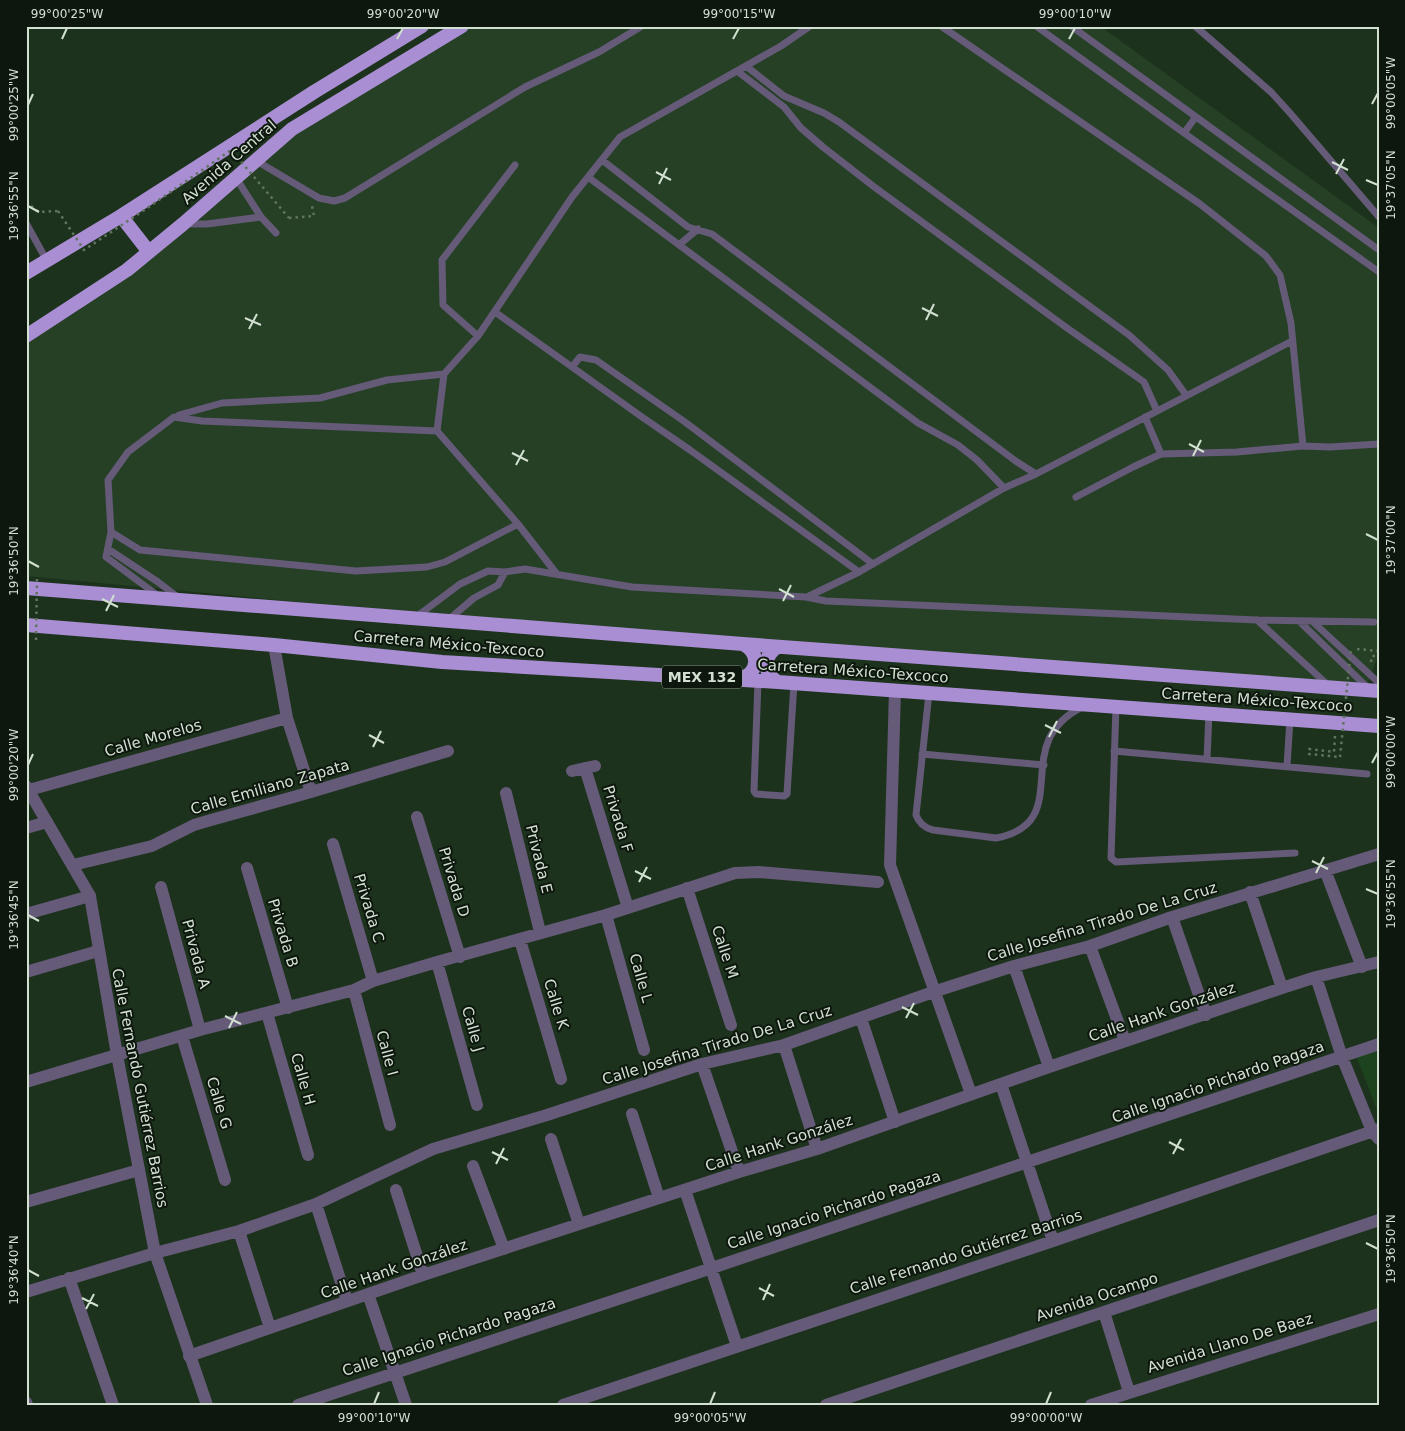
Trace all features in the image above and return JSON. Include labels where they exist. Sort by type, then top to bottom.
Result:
[{"type":"highway","name":"Avenida Central","points":[[26,273],[121,216],[314,92],[422,26]]},
{"type":"highway","name":"Avenida Central","points":[[26,336],[127,270],[292,129],[462,26]]},
{"type":"highway","points":[[121,216],[149,252]]},
{"type":"highway","name":"Carretera México-Texcoco","points":[[26,588],[777,647],[1373,689]]},
{"type":"highway","name":"Carretera México-Texcoco","points":[[26,626],[274,645],[442,662],[742,679],[1379,726]]},
{"type":"highway","points":[[742,679],[751,674],[756,663],[753,651],[744,644]]},
{"type":"highway","points":[[777,647],[769,654],[766,665],[769,675],[778,682]]},
{"type":"street","points":[[274,645],[287,718],[311,792]]},
{"type":"street","points":[[895,690],[890,865],[933,992],[971,1094]]},
{"type":"street","name":"Calle Morelos","points":[[27,788],[287,718]]},
{"type":"street","name":"Calle Emiliano Zapata","points":[[73,865],[152,846],[194,825],[448,751]]},
{"type":"street","name":"Privada F","points":[[572,771],[590,767],[628,908]]},
{"type":"street","name":"Calle Fernando Gutiérrez Barrios","points":[[27,788],[90,896],[98,951],[155,1253],[207,1405]]},
{"type":"street","name":"Privada E","points":[[506,793],[540,932]]},
{"type":"street","name":"Privada D","points":[[417,817],[460,957]]},
{"type":"street","points":[[26,828],[46,822]]},
{"type":"street","name":"Privada C","points":[[333,844],[373,981]]},
{"type":"street","name":"Calle Josefina Tirado De La Cruz","points":[[26,1292],[155,1253],[239,1231],[316,1204],[433,1149],[547,1115],[702,1064],[784,1045],[933,992],[1014,966],[1090,946],[1250,892],[1379,854]]},
{"type":"street","name":"Privada B","points":[[247,868],[288,1008]]},
{"type":"street","points":[[1325,870],[1362,967]]},
{"type":"street","points":[[26,1082],[200,1030],[354,990],[373,981],[520,940],[540,932],[606,915],[734,873],[746,872],[878,882]]},
{"type":"street","name":"Privada A","points":[[161,887],[200,1030]]},
{"type":"street","name":"Calle M","points":[[687,888],[731,1025]]},
{"type":"street","points":[[1250,892],[1282,988]]},
{"type":"street","points":[[26,914],[90,896]]},
{"type":"street","name":"Calle L","points":[[606,915],[644,1050]]},
{"type":"street","points":[[1172,917],[1206,1015]]},
{"type":"street","name":"Calle K","points":[[520,940],[561,1078]]},
{"type":"street","points":[[1090,946],[1125,1041]]},
{"type":"street","points":[[26,972],[98,951]]},
{"type":"street","name":"Calle J","points":[[437,962],[477,1105]]},
{"type":"street","name":"Calle Hank González","points":[[189,1356],[423,1275],[739,1172],[817,1149],[971,1094],[1282,988],[1316,977],[1379,962]]},
{"type":"street","points":[[1014,966],[1049,1067]]},
{"type":"street","points":[[1316,977],[1342,1057],[1376,1133]]},
{"type":"street","name":"Calle I","points":[[354,990],[390,1125]]},
{"type":"street","name":"Calle H","points":[[267,1013],[308,1155]]},
{"type":"street","points":[[861,1018],[895,1122]]},
{"type":"street","name":"Calle G","points":[[182,1036],[225,1180]]},
{"type":"street","name":"Calle Ignacio Pichardo Pagaza","points":[[298,1405],[1379,1044]]},
{"type":"street","points":[[784,1045],[817,1149]]},
{"type":"street","points":[[702,1064],[739,1172]]},
{"type":"street","points":[[1001,1084],[1053,1241]]},
{"type":"street","points":[[632,1114],[659,1198]]},
{"type":"street","name":"Calle Fernando Gutiérrez Barrios","points":[[563,1405],[1376,1133]]},
{"type":"street","points":[[551,1139],[580,1224]]},
{"type":"street","points":[[473,1166],[504,1249]]},
{"type":"street","points":[[26,1202],[139,1170]]},
{"type":"street","points":[[396,1190],[423,1275]]},
{"type":"street","points":[[685,1190],[737,1346]]},
{"type":"street","points":[[316,1204],[347,1301]]},
{"type":"street","name":"Avenida Ocampo","points":[[826,1405],[1379,1220]]},
{"type":"street","points":[[239,1231],[270,1328]]},
{"type":"street","points":[[69,1278],[113,1405]]},
{"type":"street","points":[[368,1294],[406,1405]]},
{"type":"street","points":[[1104,1312],[1129,1392]]},
{"type":"street","name":"Avenida Llano De Baez","points":[[1091,1405],[1379,1314]]},
{"type":"lane","points":[[255,160],[319,198],[334,201],[345,198],[525,87],[599,52],[642,26]]},
{"type":"lane","points":[[437,431],[444,374],[478,336],[588,177],[620,137],[781,46],[810,26]]},
{"type":"lane","points":[[941,26],[1200,204],[1266,256],[1280,275],[1291,323],[1303,446]]},
{"type":"lane","points":[[1036,26],[1379,272]]},
{"type":"lane","points":[[1070,26],[1379,250]]},
{"type":"lane","points":[[1194,26],[1271,92],[1379,217]]},
{"type":"lane","points":[[746,66],[784,96],[824,113],[839,122],[1129,335],[1168,370],[1186,395]]},
{"type":"lane","points":[[737,71],[784,108],[801,128],[823,148],[1067,328],[1144,382],[1157,411]]},
{"type":"lane","points":[[784,96],[784,108]]},
{"type":"lane","points":[[1184,133],[1195,118]]},
{"type":"lane","points":[[602,160],[688,226],[712,234],[1017,462],[1036,474]]},
{"type":"lane","points":[[478,336],[444,304],[442,260],[515,165]]},
{"type":"lane","points":[[588,177],[918,423],[964,450],[977,460],[1004,488]]},
{"type":"lane","points":[[236,178],[261,217],[276,233]]},
{"type":"lane","points":[[183,224],[207,224],[261,217]]},
{"type":"lane","points":[[26,223],[47,261]]},
{"type":"lane","points":[[680,244],[698,230]]},
{"type":"lane","points":[[495,312],[858,572]]},
{"type":"lane","points":[[806,597],[873,564],[1004,488],[1036,474],[1292,341]]},
{"type":"lane","points":[[572,367],[580,357],[596,360],[693,428],[873,564]]},
{"type":"lane","points":[[161,599],[106,557],[111,532],[108,480],[128,452],[174,417],[222,403],[320,398],[387,380],[444,374]]},
{"type":"lane","points":[[174,417],[202,421],[437,431],[518,524],[556,574]]},
{"type":"lane","points":[[1145,417],[1161,454]]},
{"type":"lane","points":[[1076,497],[1133,466],[1161,454],[1379,444]]},
{"type":"lane","points":[[111,532],[140,550],[356,571],[427,567],[445,562],[518,524]]},
{"type":"lane","points":[[108,549],[183,600]]},
{"type":"lane","points":[[414,618],[460,584],[488,571],[505,572],[525,569],[632,587],[806,597],[835,602],[1256,620],[1374,622]]},
{"type":"lane","points":[[446,621],[474,598],[498,585],[505,572]]},
{"type":"lane","points":[[1256,620],[1330,686]]},
{"type":"lane","points":[[1299,621],[1373,689]]},
{"type":"lane","points":[[1312,621],[1373,689]]},
{"type":"lane","points":[[758,681],[754,791],[756,794],[784,796],[787,794],[794,683]]},
{"type":"lane","points":[[929,692],[916,815],[920,823],[933,830],[996,838],[1006,836],[1022,828],[1034,814],[1040,797],[1046,749],[1055,729],[1068,715],[1091,704]]},
{"type":"lane","points":[[1116,706],[1111,858],[1113,861],[1295,853]]},
{"type":"lane","points":[[1207,759],[1209,713]]},
{"type":"lane","points":[[1288,766],[1290,719]]},
{"type":"lane","points":[[1114,750],[1367,774]]},
{"type":"lane","points":[[922,754],[1044,765]]},
{"type":"path","points":[[26,202],[39,212],[58,212],[84,250],[143,212],[230,150],[289,218],[314,216],[312,205]]},
{"type":"path","points":[[36,640],[37,578]]},
{"type":"path","points":[[1334,752],[1309,750],[1309,754],[1340,757],[1351,648],[1379,651]]},
{"type":"path","points":[[1372,656],[1379,656]]},
{"type":"shaded area","points":[[475,26],[1100,26],[1379,228],[1379,653],[1366,689],[300,602],[26,576],[26,343],[78,311],[150,252],[274,144]]},
{"type":"shaded area","points":[[1379,1049],[1379,1115],[1356,1056]]}]
